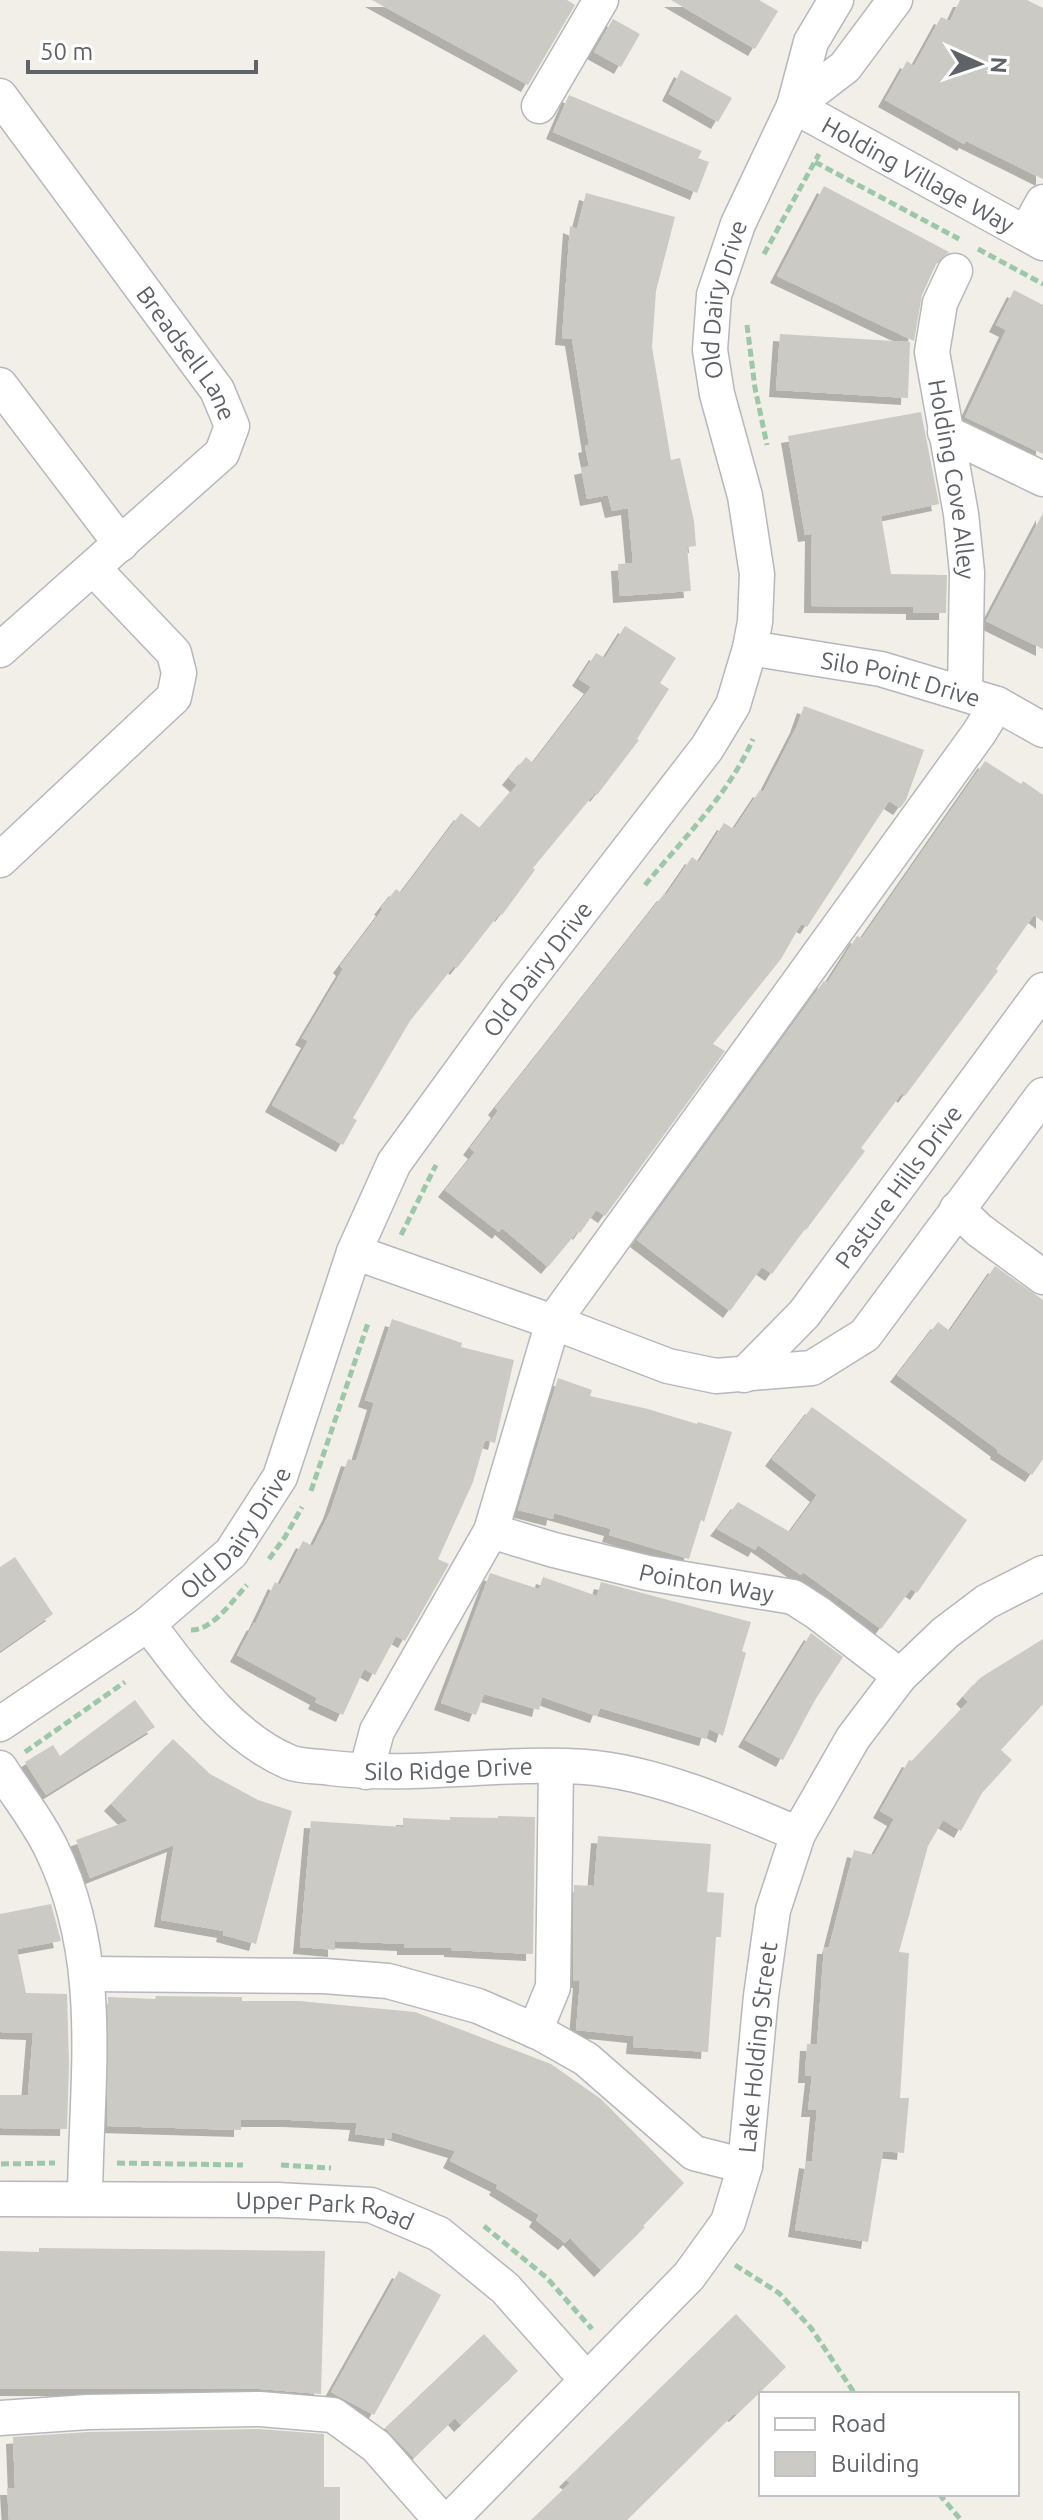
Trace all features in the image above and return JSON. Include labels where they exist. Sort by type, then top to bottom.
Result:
[{"type":"street","points":[[539,106],[601,0]]},
{"type":"street","name":"Old Dairy Drive","points":[[0,1724],[148,1624],[231,1553],[280,1477],[354,1252],[394,1163],[517,994],[707,748],[733,705],[755,622],[757,574],[745,496],[712,365],[710,350],[714,295],[738,224],[794,106],[811,42],[836,0]]},
{"type":"street","name":"Old Dairy Drive","points":[[794,106],[845,67],[895,0]]},
{"type":"street","name":"Breadsell Lane","points":[[0,96],[217,390],[232,426],[222,453],[0,650]]},
{"type":"street","name":"Holding Village Way","points":[[794,106],[1035,238]]},
{"type":"street","points":[[1035,238],[1043,202]]},
{"type":"street","name":"Holding Cove Alley","points":[[963,252],[940,303],[932,352],[961,514],[967,572],[965,693]]},
{"type":"street","points":[[0,385],[121,544]]},
{"type":"street","points":[[945,432],[1043,479]]},
{"type":"street","points":[[0,860],[174,697],[179,673],[174,653],[94,569]]},
{"type":"street","name":"Silo Point Drive","points":[[750,648],[881,669],[997,704],[1043,730]]},
{"type":"street","points":[[366,1772],[377,1731],[491,1531],[553,1322],[997,704]]},
{"type":"street","name":"Pasture Hills Drive","points":[[744,1375],[804,1314],[1043,990]]},
{"type":"street","points":[[354,1252],[668,1366],[716,1376],[812,1368],[865,1335],[1043,1095]]},
{"type":"street","points":[[957,1209],[979,1230],[1043,1277]]},
{"type":"street","name":"Pointon Way","points":[[491,1531],[648,1573],[793,1597],[900,1676]]},
{"type":"street","name":"Lake Holding Street","points":[[450,2520],[689,2276],[728,2222],[745,2166],[761,1996],[773,1910],[798,1834],[853,1738],[900,1676],[945,1633],[986,1602],[1043,1573]]},
{"type":"street","name":"Silo Ridge Drive","points":[[148,1624],[233,1727],[291,1763],[366,1772],[587,1767],[668,1783],[798,1834]]},
{"type":"street","points":[[11,1761],[73,1902],[85,1948],[90,2013],[85,2199]]},
{"type":"street","points":[[535,2031],[553,1987],[556,1767]]},
{"type":"street","points":[[87,1974],[324,1976],[388,1981],[478,2006],[535,2031],[586,2059],[694,2153],[745,2166]]},
{"type":"street","name":"Upper Park Road","points":[[0,2199],[277,2200],[371,2205],[439,2234],[505,2288],[586,2379]]},
{"type":"street","points":[[0,2418],[88,2412],[260,2409],[333,2415],[376,2446],[441,2520]]},
{"type":"path","points":[[760,261],[821,150]]},
{"type":"path","points":[[815,162],[963,252],[1043,284]]},
{"type":"path","points":[[747,316],[755,388],[768,449]]},
{"type":"path","points":[[638,894],[711,807],[747,753],[759,725]]},
{"type":"path","points":[[389,1238],[401,1235],[437,1162]]},
{"type":"path","points":[[11,1761],[130,1678]]},
{"type":"path","points":[[728,2260],[779,2293],[811,2328],[854,2392]]},
{"type":"path","points":[[941,2496],[961,2520]]},
{"type":"building","points":[[372,0],[567,0],[575,5],[528,85]]},
{"type":"building","points":[[671,0],[759,0],[778,11],[755,49]]},
{"type":"building","points":[[960,0],[1027,0],[1043,8],[1043,179],[966,141],[964,144],[885,100],[907,61],[914,66],[941,17],[950,21]]},
{"type":"building","points":[[613,19],[640,34],[621,67],[594,52]]},
{"type":"building","points":[[681,70],[732,98],[718,122],[669,94]]},
{"type":"building","points":[[569,95],[702,151],[698,158],[709,162],[697,193],[553,132]]},
{"type":"building","points":[[824,186],[949,252],[937,262],[922,295],[914,341],[777,276]]},
{"type":"building","points":[[586,193],[675,217],[656,291],[652,347],[671,460],[680,458],[694,521],[696,546],[687,547],[691,591],[620,596],[618,564],[633,563],[628,508],[612,511],[608,495],[587,499],[581,468],[589,466],[585,446],[589,445],[572,339],[562,338],[570,226],[577,229]]},
{"type":"building","points":[[1014,290],[1043,305],[1043,454],[965,417],[1006,330],[996,325]]},
{"type":"building","points":[[780,334],[910,342],[908,398],[776,390]]},
{"type":"building","points":[[921,412],[939,504],[881,516],[891,574],[947,575],[946,613],[913,613],[913,607],[811,606],[812,534],[805,535],[788,436]]},
{"type":"building","points":[[1043,513],[1043,649],[986,621]]},
{"type":"building","points":[[625,626],[676,658],[660,683],[669,689],[639,740],[597,795],[595,793],[533,868],[535,870],[502,915],[500,913],[410,1021],[353,1118],[357,1120],[343,1145],[272,1105],[308,1041],[302,1038],[343,969],[340,966],[381,908],[396,889],[401,893],[461,813],[480,828],[517,785],[509,778],[526,757],[533,763],[591,687],[579,679],[596,653],[605,658]]},
{"type":"building","points":[[804,706],[924,750],[906,800],[900,808],[889,801],[807,927],[801,924],[781,959],[713,1044],[725,1051],[605,1216],[596,1210],[580,1233],[578,1231],[548,1267],[502,1228],[499,1232],[445,1190],[475,1152],[470,1148],[498,1111],[495,1108],[666,895],[692,857],[699,862],[724,823],[734,829],[760,790],[763,792]]},
{"type":"building","points":[[985,761],[1043,795],[1043,922],[1034,915],[996,969],[998,971],[905,1096],[902,1093],[861,1148],[865,1151],[806,1230],[772,1274],[762,1267],[730,1311],[637,1240],[824,981],[827,983],[857,936],[862,938]]},
{"type":"building","points":[[995,1266],[1043,1300],[1043,1459],[1032,1475],[897,1375],[938,1322],[950,1331]]},
{"type":"building","points":[[392,1319],[462,1343],[461,1347],[514,1360],[495,1443],[485,1440],[473,1482],[438,1559],[449,1564],[405,1641],[396,1636],[375,1675],[364,1669],[343,1715],[315,1702],[317,1698],[237,1655],[275,1582],[280,1585],[303,1541],[313,1546],[330,1512],[348,1459],[356,1461],[374,1403],[365,1400]]},
{"type":"building","points":[[558,1378],[592,1390],[590,1396],[732,1432],[689,1559],[609,1535],[611,1529],[554,1513],[553,1519],[518,1510]]},
{"type":"building","points":[[812,1407],[967,1520],[917,1593],[911,1589],[881,1629],[803,1572],[801,1575],[758,1545],[755,1550],[717,1529],[738,1502],[790,1532],[817,1495],[772,1459]]},
{"type":"building","points":[[15,1557],[53,1614],[0,1651],[0,1567]]},
{"type":"building","points":[[490,1573],[539,1589],[543,1577],[597,1596],[601,1582],[751,1622],[742,1651],[746,1653],[723,1736],[709,1729],[706,1739],[600,1708],[597,1716],[542,1697],[539,1710],[484,1694],[476,1715],[441,1703]]},
{"type":"building","points":[[811,1633],[843,1657],[815,1700],[783,1760],[745,1740]]},
{"type":"building","points":[[1043,1639],[1043,1704],[1001,1750],[1012,1760],[982,1793],[961,1831],[943,1820],[928,1846],[899,1952],[909,1953],[900,2098],[909,2098],[904,2153],[883,2151],[868,2242],[795,2230],[806,2161],[812,2162],[817,2110],[808,2110],[812,2076],[805,2076],[807,2044],[817,2044],[824,1947],[829,1947],[854,1850],[874,1855],[894,1819],[880,1811],[909,1760],[912,1761],[968,1702],[963,1697],[980,1678]]},
{"type":"building","points":[[135,1700],[155,1727],[46,1795],[25,1762],[53,1745],[60,1756]]},
{"type":"building","points":[[173,1739],[210,1774],[258,1800],[292,1811],[256,1944],[223,1935],[224,1931],[161,1920],[174,1845],[90,1878],[76,1840],[128,1821],[111,1804]]},
{"type":"building","points":[[450,1817],[535,1817],[533,1954],[404,1948],[404,1944],[335,1941],[335,1950],[300,1947],[311,1821],[403,1827],[403,1818],[450,1820]]},
{"type":"building","points":[[598,1836],[711,1844],[707,1892],[724,1893],[721,1937],[716,1937],[708,2052],[633,2047],[634,2036],[576,2030],[580,1981],[573,1980],[574,1885],[594,1886]]},
{"type":"building","points":[[51,1904],[61,1941],[17,1949],[26,1993],[67,1994],[67,2129],[0,2128],[0,2095],[28,2095],[33,2033],[0,2032],[0,1914]]},
{"type":"building","points":[[156,1996],[242,1997],[242,2001],[299,2001],[415,2012],[551,2064],[601,2099],[684,2183],[601,2270],[570,2238],[565,2243],[536,2220],[539,2215],[496,2188],[498,2185],[450,2161],[455,2151],[392,2132],[391,2139],[355,2134],[357,2123],[290,2120],[241,2120],[241,2130],[107,2126],[108,1997],[155,1999]]},
{"type":"building","points":[[39,2248],[325,2251],[321,2394],[260,2389],[0,2389],[0,2251],[39,2252]]},
{"type":"building","points":[[399,2271],[441,2295],[374,2415],[331,2392]]},
{"type":"building","points":[[736,2314],[786,2367],[627,2520],[531,2520],[570,2483],[566,2480]]},
{"type":"building","points":[[484,2334],[518,2371],[461,2425],[455,2418],[414,2458],[385,2428]]},
{"type":"building","points":[[259,2429],[324,2434],[324,2487],[340,2487],[340,2520],[9,2520],[7,2488],[15,2488],[13,2437],[89,2432]]}]
